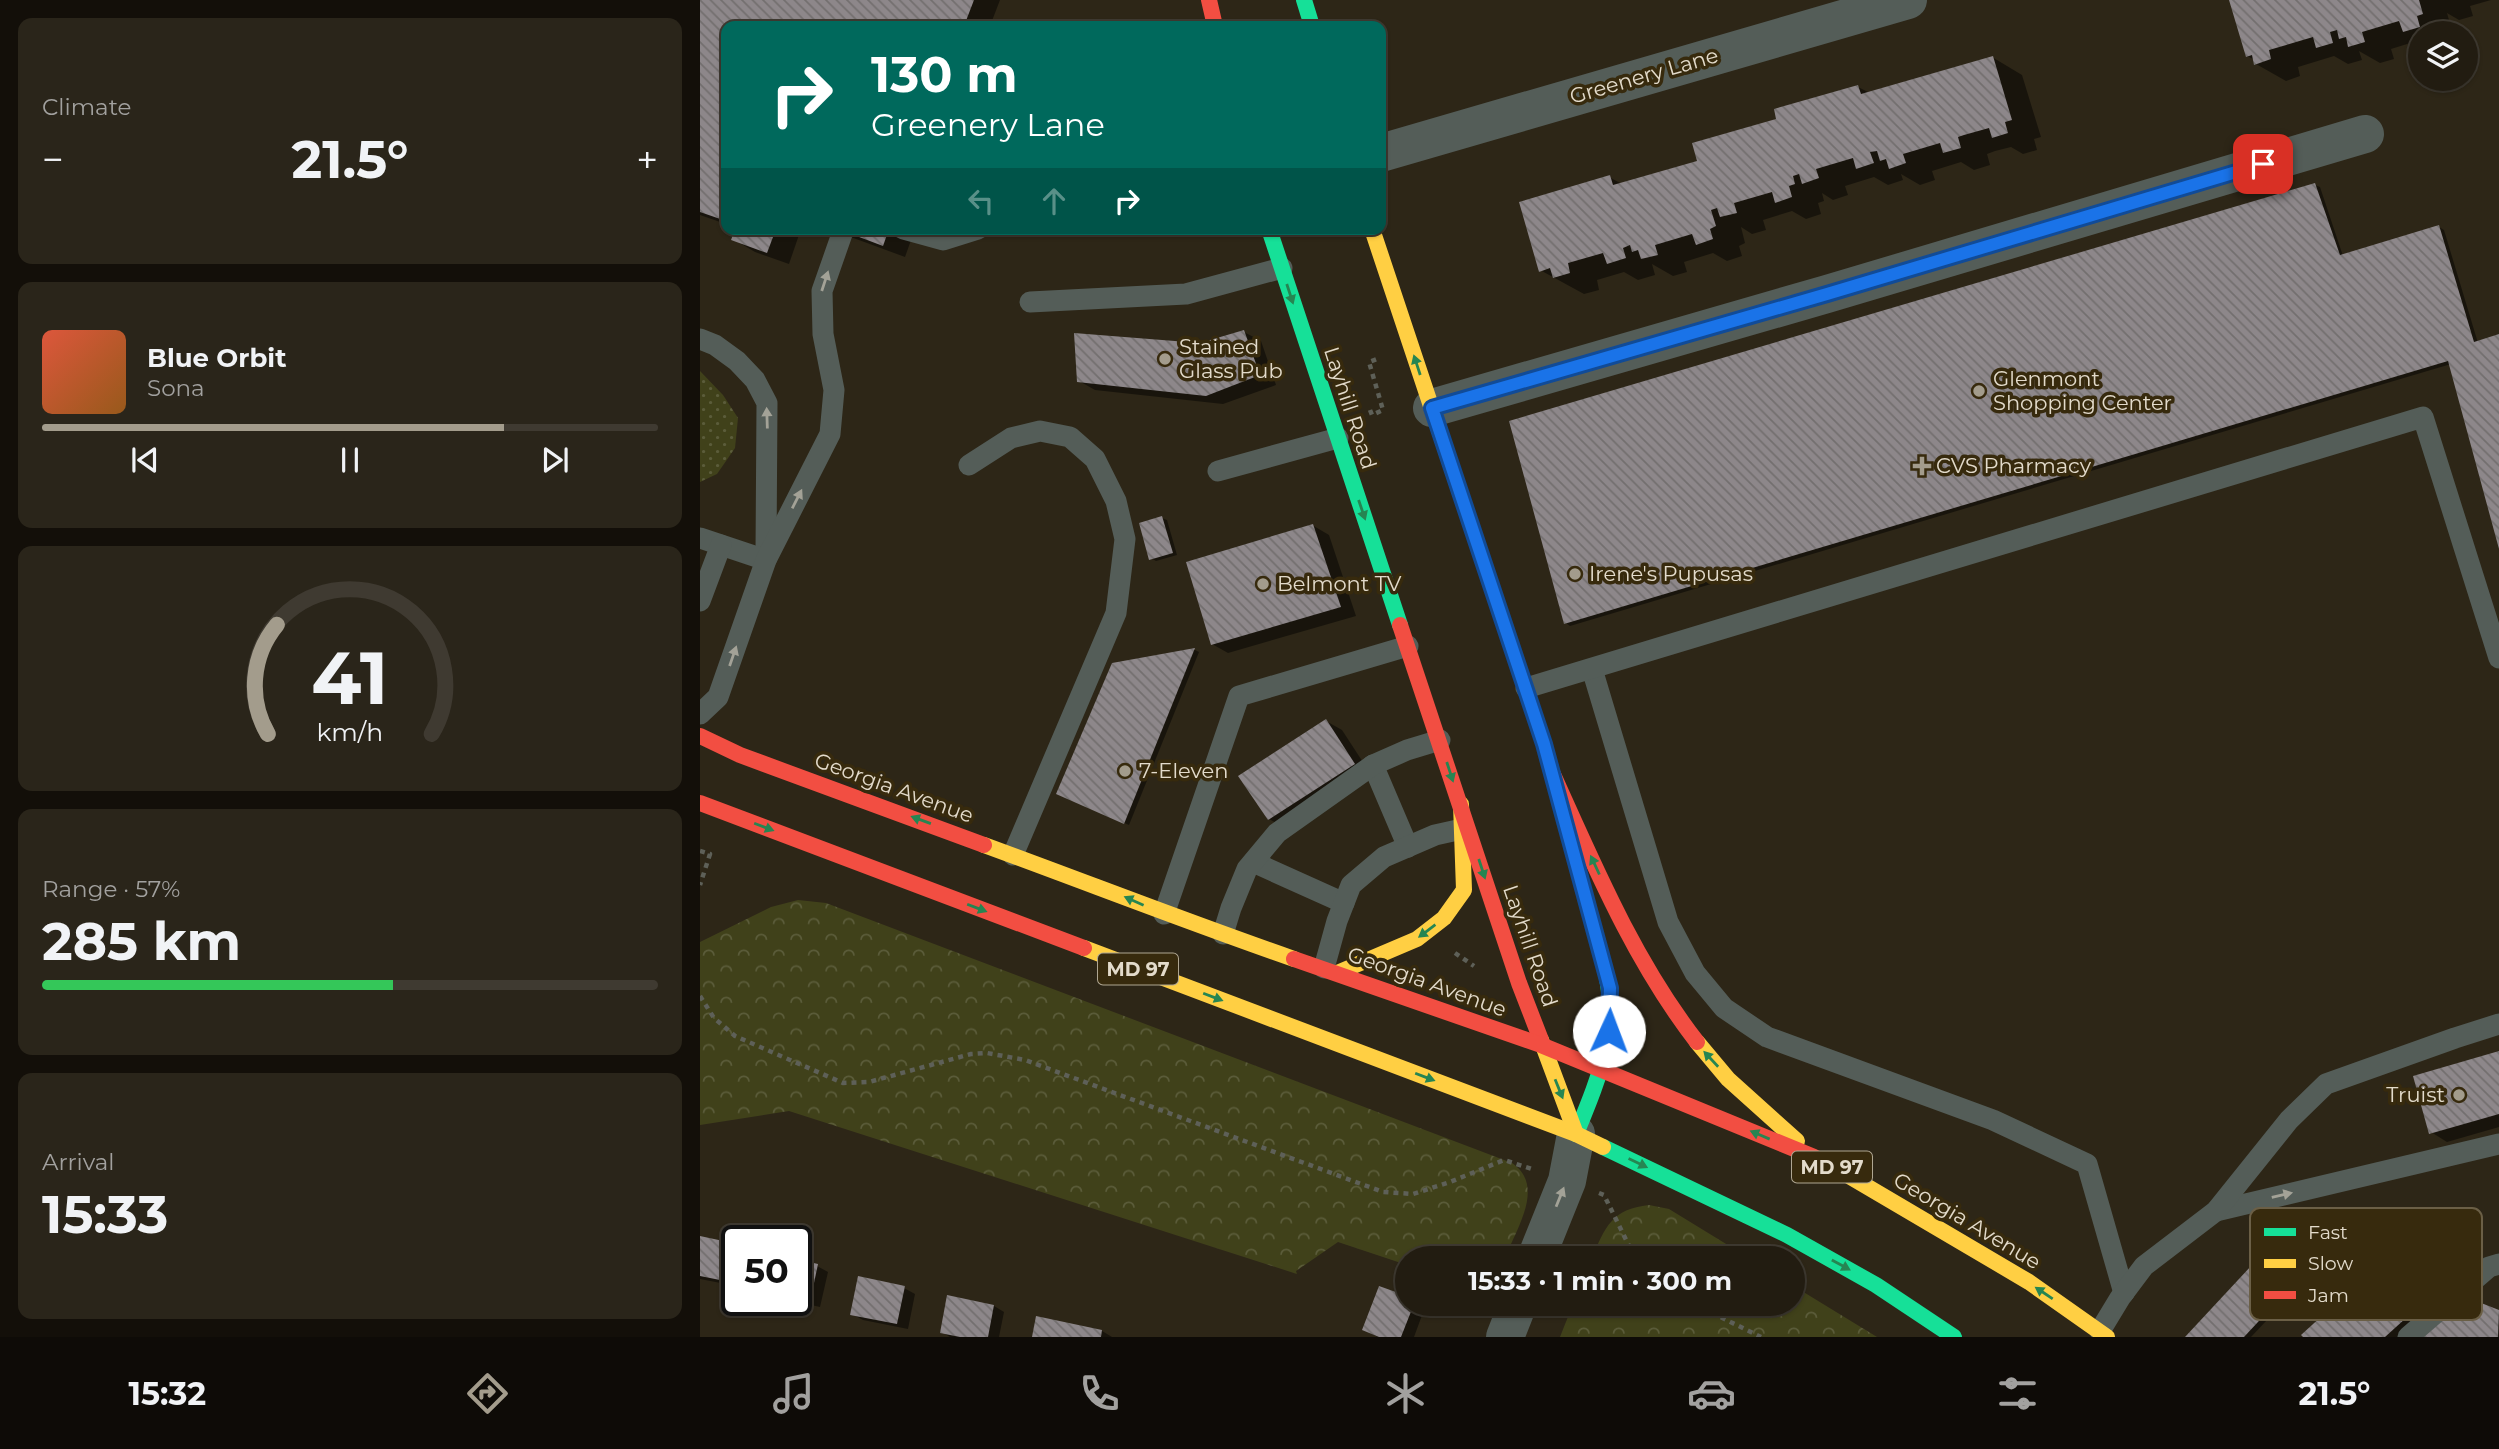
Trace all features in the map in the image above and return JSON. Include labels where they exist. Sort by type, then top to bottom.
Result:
[{"type":"main road","points":[[1209,0],[1214,21]]},
{"type":"main road","points":[[1304,0],[1310,21]]},
{"type":"main road","name":"Layhill Road","points":[[1271,235],[1541,1045],[1576,1134]]},
{"type":"main road","points":[[1374,235],[1526,688],[1552,772],[1610,988],[1609,1031],[1602,1069],[1576,1134]]},
{"type":"main road","name":"Georgia Avenue","points":[[700,736],[740,754],[1118,894],[1164,914],[1541,1045],[1814,1157],[1876,1190],[1973,1248],[2101,1335]]},
{"type":"main road","points":[[1552,772],[1616,910],[1659,992],[1709,1059],[1814,1157]]},
{"type":"main road","name":"MD 97","points":[[700,803],[1576,1134],[1787,1235],[1875,1285],[1954,1337]]},
{"type":"main road","points":[[1330,970],[1417,939],[1444,918],[1464,890],[1461,804]]},
{"type":"street","name":"Greenery Lane","points":[[1386,152],[1908,0]]},
{"type":"street","points":[[1432,408],[2365,134]]},
{"type":"street","points":[[1541,1246],[1567,1181],[1576,1134]]},
{"type":"street","points":[[1505,1337],[1513,1316]]},
{"type":"lane","points":[[700,714],[718,697],[766,560],[830,434],[834,390],[822,334],[822,291],[842,235]]},
{"type":"lane","points":[[925,235],[943,240],[959,235]]},
{"type":"lane","points":[[1030,302],[1186,294],[1282,268]]},
{"type":"lane","points":[[700,339],[715,345],[737,361],[755,380],[766,403],[766,560]]},
{"type":"lane","points":[[1526,688],[2423,417],[2499,658]]},
{"type":"lane","points":[[969,465],[1011,438],[1040,431],[1070,437],[1095,459],[1116,501],[1125,539],[1116,613],[1013,855]]},
{"type":"lane","points":[[1218,471],[1338,438]]},
{"type":"lane","points":[[700,538],[766,560]]},
{"type":"lane","points":[[700,601],[721,545]]},
{"type":"lane","points":[[1164,914],[1239,696],[1408,646]]},
{"type":"lane","points":[[1592,669],[1668,922],[1695,973],[1724,1008],[1767,1037],[1993,1120],[2087,1164],[2124,1293]]},
{"type":"lane","points":[[1223,934],[1247,869],[1277,833],[1373,765],[1407,750],[1440,740]]},
{"type":"lane","points":[[1373,765],[1408,846]]},
{"type":"lane","points":[[1330,970],[1350,885],[1384,857],[1435,835],[1462,829]]},
{"type":"lane","points":[[1253,862],[1344,902]]},
{"type":"lane","points":[[2101,1335],[2124,1293],[2144,1266],[2216,1211],[2289,1120],[2326,1084],[2499,1024]]},
{"type":"lane","points":[[2216,1211],[2499,1144]]},
{"type":"lane","points":[[2482,1273],[2499,1264]]},
{"type":"lane","points":[[2408,1337],[2428,1320]]},
{"type":"path","points":[[1367,403],[1372,415],[1383,410],[1369,362],[1379,359]]},
{"type":"path","points":[[700,851],[710,854],[700,886]]},
{"type":"path","points":[[700,996],[714,1018],[735,1036],[843,1083],[869,1082],[971,1054],[987,1053],[1025,1060],[1383,1192],[1413,1194],[1504,1160],[1604,1195],[1629,1246]]},
{"type":"path","points":[[1719,1316],[1762,1337]]},
{"type":"green space","points":[[700,371],[723,395],[738,418],[735,448],[717,474],[700,482]]},
{"type":"green space","points":[[798,900],[826,903],[1512,1163],[1522,1172],[1527,1183],[1528,1196],[1510,1246],[1395,1246],[1395,1261],[1338,1242],[1296,1271],[1297,1274],[789,1111],[700,1125],[700,942],[771,907]]},
{"type":"green space","points":[[1649,1205],[1669,1209],[1729,1246],[1597,1246],[1612,1221],[1618,1215]]},
{"type":"green space","points":[[1805,1293],[1877,1337],[1560,1337],[1568,1316],[1805,1316]]},
{"type":"building","points":[[700,0],[974,0],[966,21],[721,21],[721,219],[700,212]]},
{"type":"building","points":[[2229,0],[2419,0],[2423,14],[2417,16],[2418,21],[2408,21],[2408,31],[2403,32],[2399,21],[2362,32],[2365,42],[2348,47],[2346,37],[2339,39],[2337,30],[2330,32],[2333,43],[2316,48],[2313,37],[2269,50],[2271,59],[2254,65],[2252,55],[2246,57]]},
{"type":"building","points":[[1993,56],[2012,120],[2005,122],[2008,133],[1992,138],[1989,128],[1964,135],[1958,137],[1961,148],[1943,153],[1940,143],[1903,154],[1906,163],[1889,169],[1886,159],[1880,161],[1877,151],[1870,152],[1874,163],[1856,169],[1853,158],[1816,169],[1819,178],[1802,184],[1799,174],[1793,176],[1795,184],[1789,186],[1792,197],[1775,203],[1772,192],[1734,203],[1737,213],[1720,217],[1717,208],[1711,210],[1716,226],[1710,229],[1713,239],[1696,245],[1692,234],[1655,245],[1658,255],[1641,259],[1638,250],[1632,252],[1630,245],[1623,248],[1626,258],[1607,264],[1603,253],[1568,263],[1570,273],[1553,278],[1550,268],[1539,272],[1519,202],[1610,175],[1613,185],[1697,161],[1692,143],[1776,119],[1774,109],[1858,85],[1861,94]]},
{"type":"building","name":"Glenmont Shopping Center","points":[[2315,183],[2340,255],[2439,225],[2474,342],[2499,334],[2499,549],[2448,361],[1564,624],[1509,421]]},
{"type":"building","points":[[733,235],[774,235],[767,253],[731,240]]},
{"type":"building","points":[[854,235],[887,235],[883,246]]},
{"type":"building","name":"Stained Glass Pub","points":[[1244,330],[1260,375],[1206,396],[1077,382],[1074,333],[1200,343]]},
{"type":"building","points":[[1162,516],[1173,553],[1149,560],[1139,523]]},
{"type":"building","name":"Belmont TV","points":[[1313,524],[1341,607],[1211,645],[1186,562]]},
{"type":"building","points":[[1195,648],[1124,824],[1056,794],[1112,663]]},
{"type":"building","points":[[1326,719],[1355,764],[1268,820],[1238,776]]},
{"type":"building","name":"Truist","points":[[2499,1051],[2499,1114],[2429,1134],[2413,1076]]},
{"type":"building","points":[[700,1236],[721,1240],[720,1280],[700,1276]]},
{"type":"building","points":[[812,1263],[818,1264],[812,1292]]},
{"type":"building","points":[[2250,1267],[2250,1320],[2260,1320],[2244,1337],[2185,1337]]},
{"type":"building","points":[[858,1276],[905,1286],[897,1324],[850,1315]]},
{"type":"building","points":[[1379,1286],[1395,1292],[1395,1316],[1409,1316],[1401,1337],[1379,1337],[1362,1330]]},
{"type":"building","points":[[947,1295],[994,1305],[988,1337],[960,1337],[940,1333]]},
{"type":"building","points":[[2482,1303],[2499,1310],[2498,1337],[2410,1337],[2430,1320],[2482,1320]]},
{"type":"building","points":[[1036,1316],[1102,1330],[1101,1337],[1032,1337]]},
{"type":"building","points":[[2317,1320],[2404,1320],[2385,1337],[2301,1335]]},
{"type":"traffic: fast","points":[[1304,0],[1310,21]]},
{"type":"traffic: fast","points":[[1271,235],[1400,625]]},
{"type":"traffic: fast","points":[[1576,1134],[1599,1072],[1609,1031],[1609,988],[1604,965]]},
{"type":"traffic: fast","points":[[1603,1147],[1787,1235],[1876,1285],[1954,1337]]},
{"type":"traffic: slow","points":[[1374,235],[1460,493]]},
{"type":"traffic: slow","points":[[1337,973],[1417,939],[1444,918],[1464,890],[1461,804]]},
{"type":"traffic: slow","points":[[984,845],[1294,959]]},
{"type":"traffic: slow","points":[[1084,948],[1576,1134],[1603,1147]]},
{"type":"traffic: slow","points":[[1541,1040],[1576,1134]]},
{"type":"traffic: slow","points":[[1697,1042],[1728,1079],[1797,1141]]},
{"type":"traffic: slow","points":[[1844,1173],[2029,1282],[2107,1337]]},
{"type":"traffic: jam","points":[[1209,0],[1214,21]]},
{"type":"traffic: jam","points":[[1460,493],[1544,744],[1604,965]]},
{"type":"traffic: jam","points":[[1400,625],[1519,983],[1541,1040]]},
{"type":"traffic: jam","points":[[700,736],[740,755],[984,845]]},
{"type":"traffic: jam","points":[[1552,772],[1617,912],[1654,979],[1697,1042]]},
{"type":"traffic: jam","points":[[700,803],[1084,948]]},
{"type":"traffic: jam","points":[[1294,959],[1541,1045],[1814,1157],[1844,1173]]},
{"type":"place","name":"Stained Glass Pub","points":[[1165,359]]},
{"type":"place","name":"Glenmont Shopping Center","points":[[1979,391]]},
{"type":"place","name":"CVS Pharmacy","points":[[1922,466]]},
{"type":"place","name":"Irene's Pupusas","points":[[1575,574]]},
{"type":"place","name":"Belmont TV","points":[[1263,584]]},
{"type":"place","name":"7-Eleven","points":[[1125,771]]},
{"type":"place","name":"Truist","points":[[2459,1095]]},
{"type":"route","points":[[1609,1031],[1610,988],[1544,744],[1432,408],[2263,164]]}]
